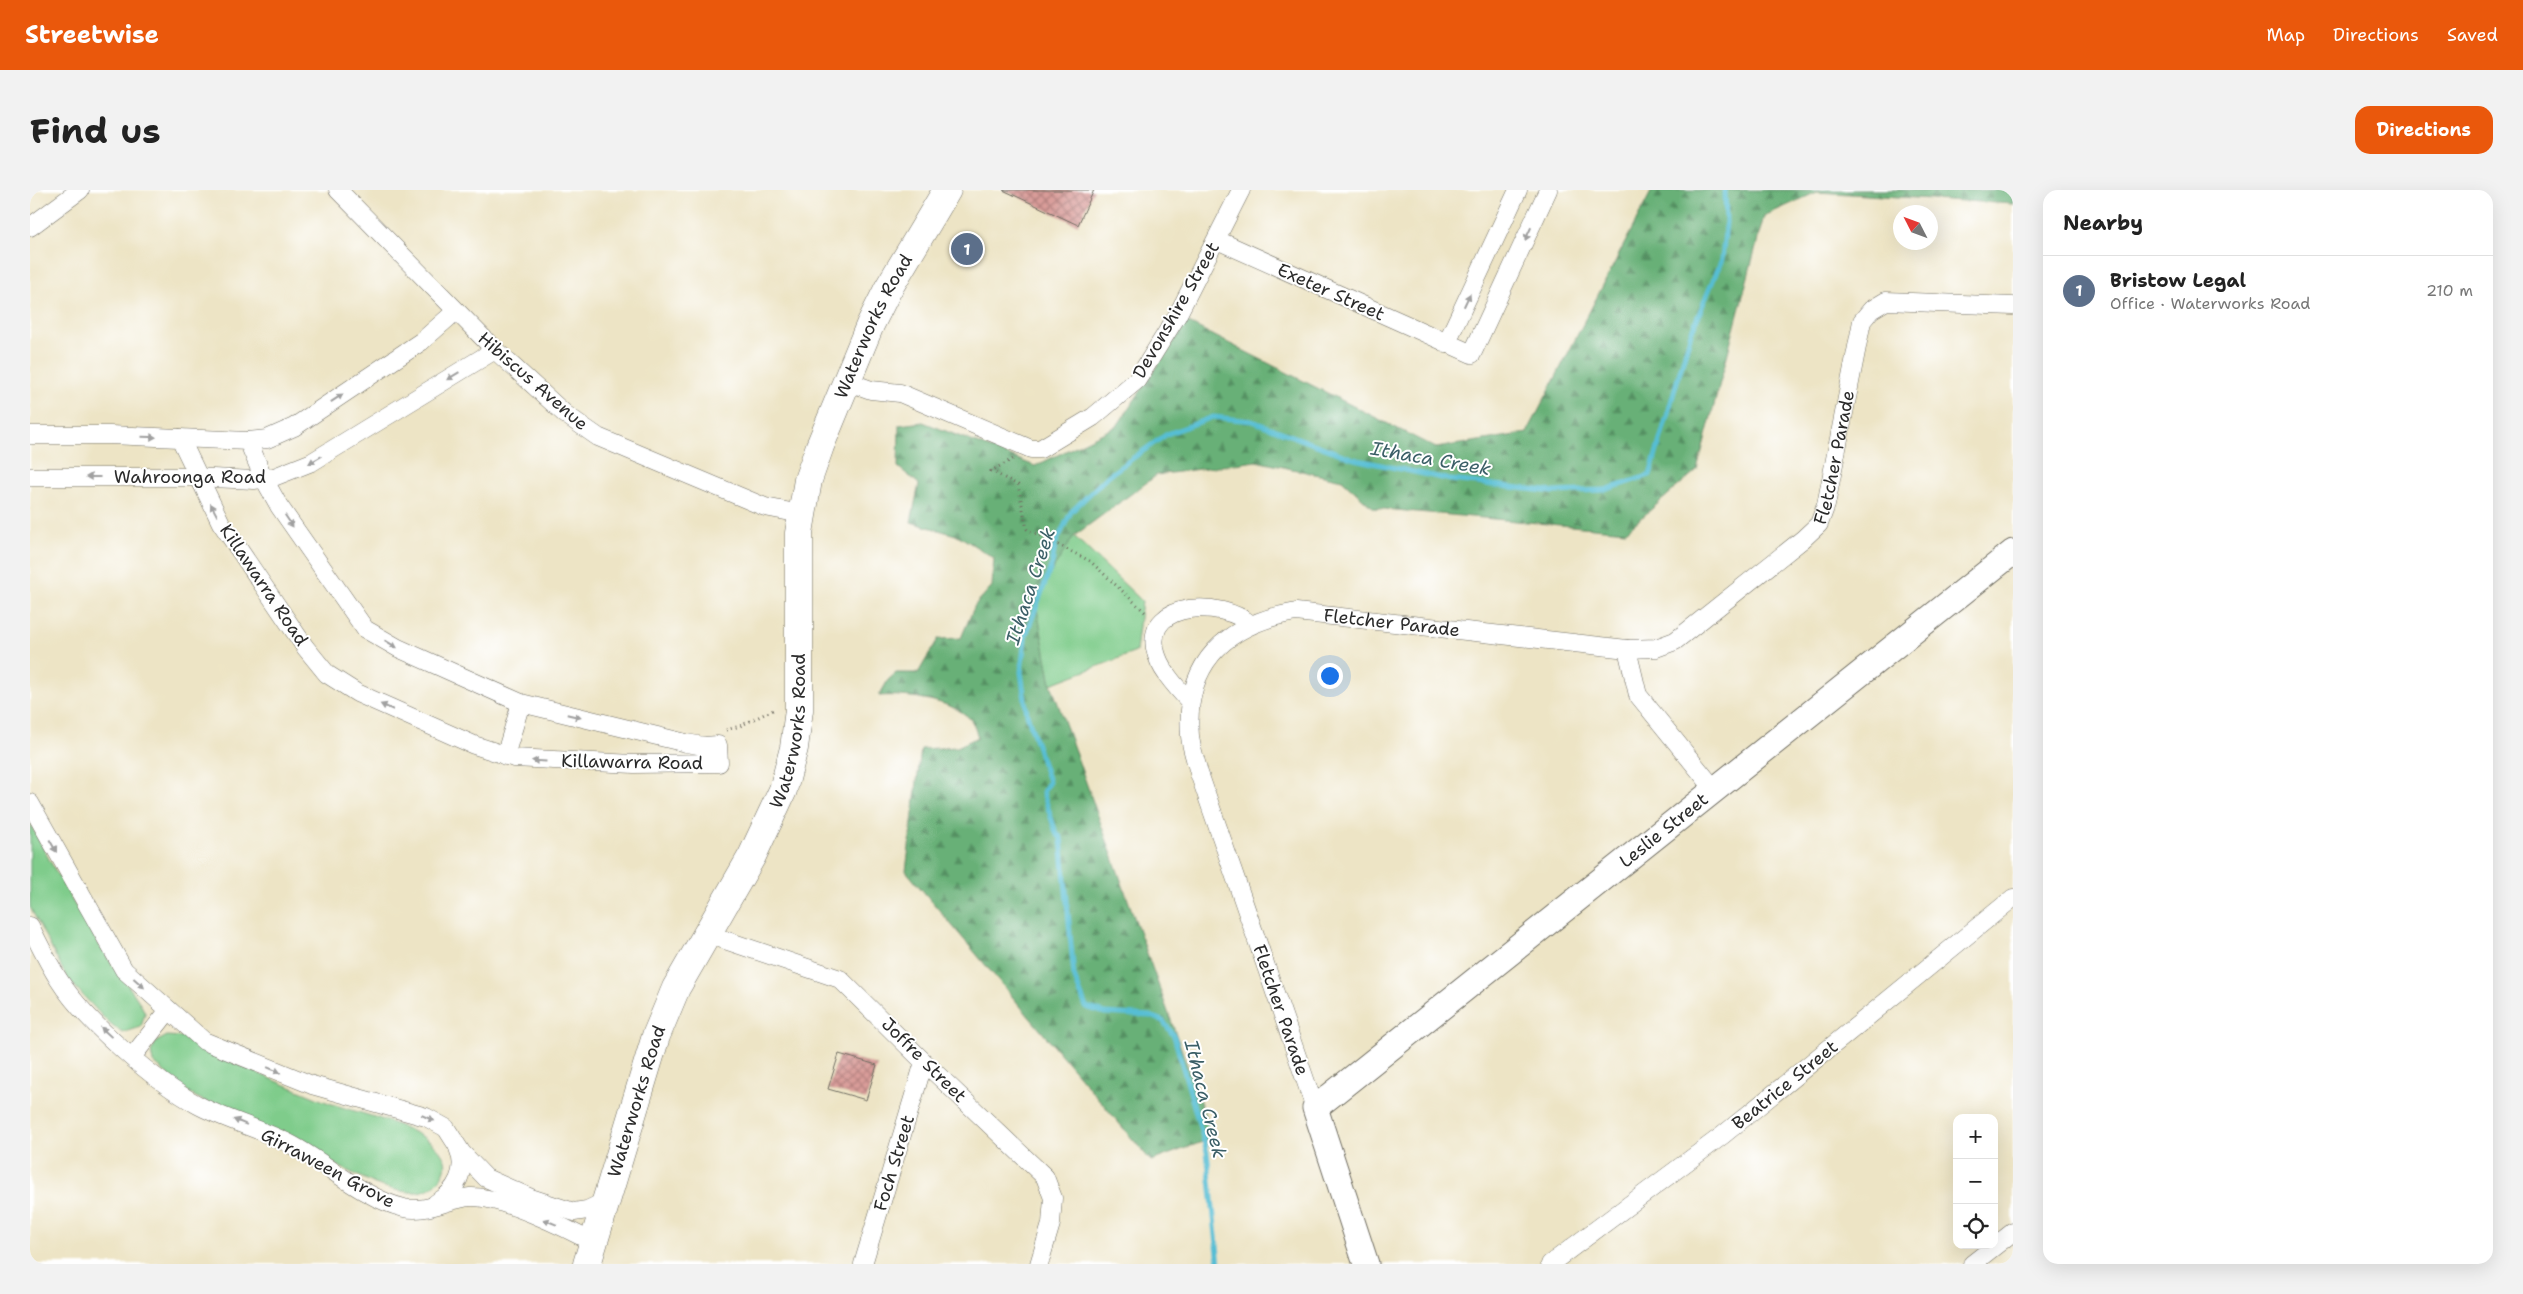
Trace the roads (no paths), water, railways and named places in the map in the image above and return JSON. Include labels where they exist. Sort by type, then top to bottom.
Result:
[{"type":"main road","name":"Waterworks Road","points":[[590,1254],[662,1018],[676,988],[764,834],[783,790],[794,748],[800,686],[799,553],[801,514],[813,463],[879,306],[947,190]]},
{"type":"street","points":[[30,227],[80,190]]},
{"type":"street","name":"Hibiscus Avenue","points":[[338,190],[494,350],[565,414],[598,437],[755,503],[801,514]]},
{"type":"street","name":"Devonshire Street","points":[[846,381],[871,390],[900,393],[1031,449],[1040,449],[1093,417],[1137,380],[1177,316],[1241,190]]},
{"type":"street","points":[[1446,344],[1518,190]]},
{"type":"street","name":"Exeter Street","points":[[1217,240],[1472,354],[1548,190]]},
{"type":"street","name":"Fletcher Parade","points":[[1366,1264],[1315,1108],[1199,773],[1190,737],[1190,702],[1196,679],[1209,658],[1224,641],[1250,624],[1277,615],[1296,612],[1627,649],[1656,648],[1675,641],[1804,539],[1819,524],[1826,505],[1862,321],[1872,310],[1886,301],[2013,306]]},
{"type":"street","name":"Wahroonga Road","points":[[30,435],[248,441],[267,439],[294,427],[422,341],[456,311]]},
{"type":"street","name":"Wahroonga Road","points":[[30,477],[264,479],[290,472],[312,462],[494,350]]},
{"type":"street","name":"Killawarra Road","points":[[180,438],[221,523],[305,647],[327,674],[357,693],[474,745],[505,756],[541,761],[664,765],[719,762],[718,745],[709,746],[655,736],[521,703],[398,648],[365,629],[279,506],[264,479],[248,441]]},
{"type":"street","name":"Leslie Street","points":[[1315,1108],[2013,552]]},
{"type":"street","points":[[1190,702],[1174,685],[1159,660],[1154,637],[1159,626],[1172,615],[1187,609],[1205,607],[1225,610],[1241,616],[1250,624]]},
{"type":"street","points":[[1627,649],[1638,695],[1716,790]]},
{"type":"street","points":[[505,756],[521,703]]},
{"type":"street","points":[[655,736],[664,748],[664,765]]},
{"type":"street","name":"Girraween Grove","points":[[30,803],[124,970],[204,1041],[312,1086],[426,1117],[442,1126],[486,1178],[570,1230],[590,1254]]},
{"type":"street","name":"Beatrice Street","points":[[1550,1264],[1723,1135],[2013,898]]},
{"type":"street","name":"Girraween Grove","points":[[30,926],[59,980],[84,1012],[168,1088],[200,1106],[285,1141],[373,1195],[402,1207],[421,1208],[462,1198],[480,1197],[577,1212],[595,1208],[606,1201]]},
{"type":"street","name":"Joffre Street","points":[[706,934],[840,978],[924,1062],[1045,1177],[1053,1198],[1051,1224],[1038,1264]]},
{"type":"street","points":[[132,1057],[169,1010]]},
{"type":"street","name":"Foch Street","points":[[863,1264],[924,1062]]},
{"type":"street","points":[[421,1208],[442,1200],[459,1179],[462,1161],[455,1143]]},
{"type":"street","points":[[1972,1264],[2013,1232]]},
{"type":"waterway","name":"Ithaca Creek","points":[[1219,1264],[1207,1152],[1174,1036],[1163,1021],[1150,1016],[1105,1013],[1086,1007],[1074,976],[1061,838],[1056,833],[1043,792],[1049,782],[1027,714],[1021,672],[1025,638],[1052,564],[1055,545],[1071,512],[1109,475],[1167,434],[1213,417],[1252,421],[1354,459],[1451,480],[1554,492],[1605,490],[1650,475],[1691,333],[1722,259],[1726,223],[1725,190]]},
{"type":"place","name":"Bristow Legal","points":[[967,249]]}]
